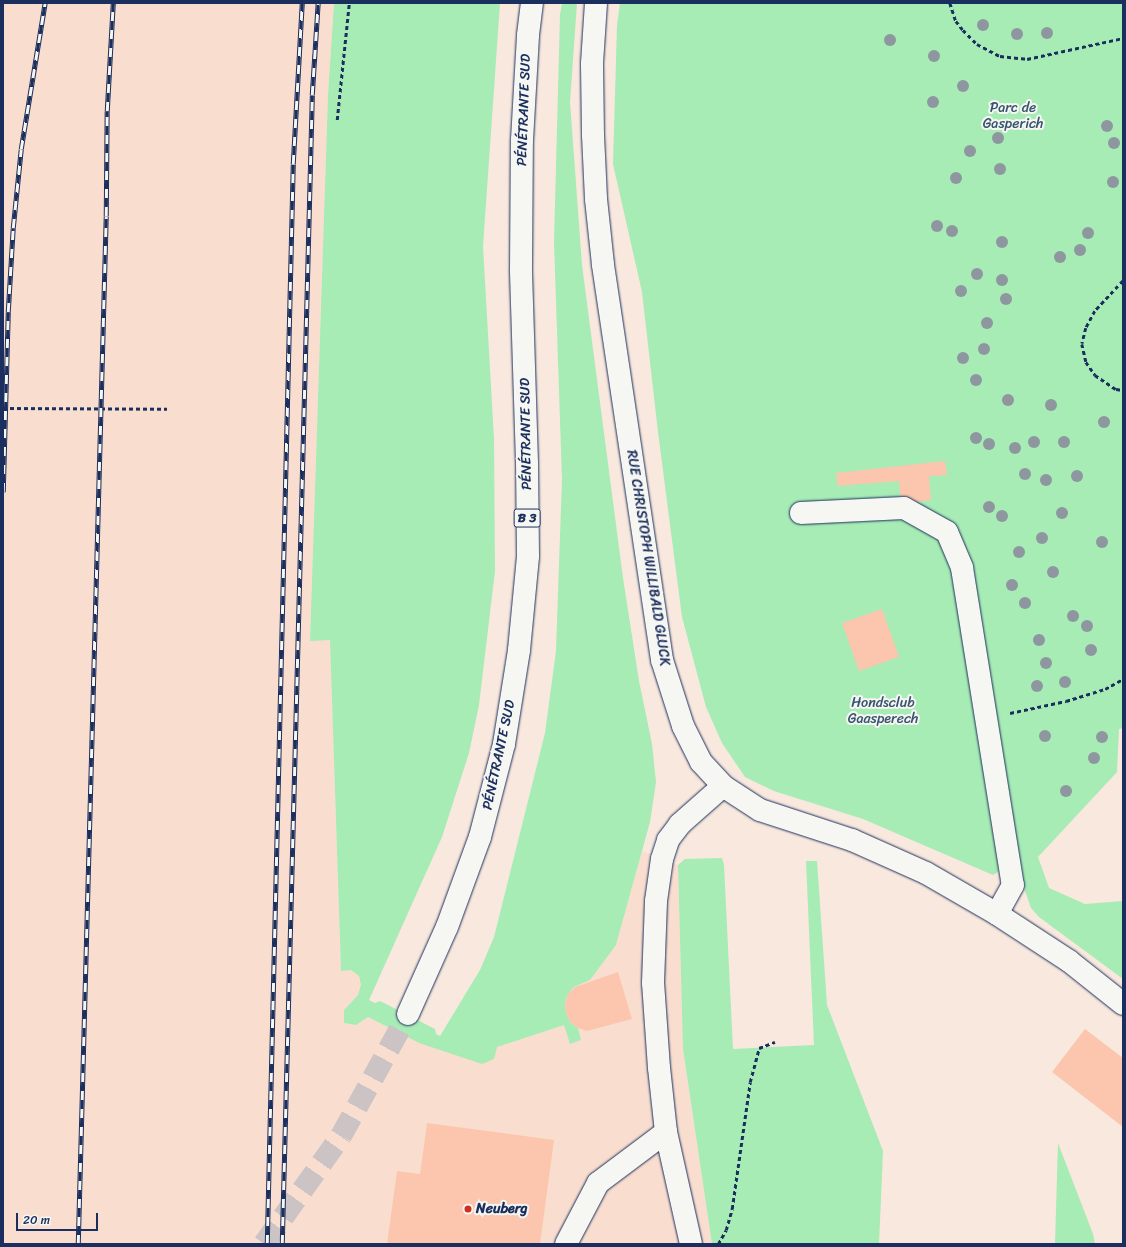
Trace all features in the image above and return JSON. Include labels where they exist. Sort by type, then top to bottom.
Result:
[{"type":"main road","name":"PÉNÉTRANTE SUD","points":[[408,1014],[448,927],[480,837],[504,744],[519,650],[528,556],[527,462],[521,269],[522,140],[528,35],[532,3]]},
{"type":"main road","name":"RUE CHRISTOPH WILLIBALD GLUCK","points":[[596,3],[592,64],[596,199],[604,273],[662,660],[683,726],[702,762],[723,786],[760,810],[852,840],[926,873],[998,914],[1069,961],[1123,1004]]},
{"type":"main road","points":[[801,513],[904,508],[947,532],[962,568],[1013,885],[998,914]]},
{"type":"main road","points":[[691,1244],[666,1132],[659,1068],[653,983],[658,878],[668,840],[680,824],[723,786]]},
{"type":"main road","points":[[566,1244],[598,1183],[666,1132]]},
{"type":"path","points":[[337,120],[349,3]]},
{"type":"path","points":[[950,3],[956,21],[963,30],[977,44],[1000,56],[1027,59],[1123,38]]},
{"type":"path","points":[[1123,281],[1095,311],[1086,328],[1082,344],[1086,362],[1095,375],[1116,389],[1123,390]]},
{"type":"path","points":[[3,408],[167,409]]},
{"type":"path","points":[[1008,714],[1066,701],[1105,689],[1123,679]]},
{"type":"path","points":[[718,1244],[726,1230],[732,1209],[750,1082],[759,1048],[775,1042]]},
{"type":"shaded area","points":[[3,3],[334,3],[328,95],[310,640],[330,640],[341,971],[351,970],[359,976],[361,986],[358,995],[344,1010],[368,1017],[419,1043],[497,1047],[564,1025],[581,1040],[578,1028],[570,1022],[566,1013],[565,1004],[568,994],[575,987],[590,980],[616,945],[642,851],[678,865],[683,1049],[712,1244],[3,1244]]},
{"type":"green space","points":[[334,3],[500,3],[483,246],[494,439],[495,571],[479,705],[469,753],[442,837],[369,1000],[375,1003],[380,1001],[435,1029],[436,1034],[440,1036],[480,970],[494,937],[545,733],[556,651],[562,479],[554,242],[560,15],[562,3],[577,3],[570,102],[582,265],[623,578],[639,681],[652,744],[656,782],[650,822],[616,945],[590,980],[574,987],[568,994],[565,1003],[566,1013],[570,1022],[578,1028],[581,1040],[570,1044],[564,1025],[497,1047],[494,1059],[482,1064],[419,1043],[368,1017],[356,1025],[344,1023],[344,1010],[358,995],[361,985],[359,976],[351,970],[341,971],[330,640],[310,641],[328,95]]},
{"type":"green space","points":[[620,3],[1123,3],[1123,728],[1119,729],[1117,772],[1038,857],[1049,888],[1085,904],[1123,901],[1123,979],[1039,917],[1031,908],[1022,882],[1010,864],[993,875],[863,819],[774,791],[745,777],[722,743],[706,707],[682,617],[658,432],[642,292],[613,164],[617,26]],"holes":[[[965,530],[996,715],[994,715]]]},
{"type":"green space","points":[[722,858],[724,865],[733,1049],[814,1045],[806,861],[817,861],[827,1005],[883,1151],[879,1244],[712,1244],[683,1049],[678,865],[685,859]]},
{"type":"green space","points":[[1058,1143],[1093,1234],[1095,1244],[1055,1244]]},
{"type":"building","points":[[945,461],[947,475],[929,476],[931,500],[901,504],[899,481],[838,486],[836,473]]},
{"type":"building","points":[[882,609],[899,657],[859,671],[842,623]]},
{"type":"building","points":[[618,972],[632,1019],[587,1031],[578,1028],[570,1022],[566,1013],[565,1004],[568,994],[575,987]]},
{"type":"building","points":[[1085,1029],[1123,1058],[1123,1127],[1052,1072]]},
{"type":"building","name":"Neuberg","points":[[427,1123],[554,1140],[540,1244],[387,1244],[397,1171],[420,1174]]},
{"type":"tunnel","points":[[264,1244],[341,1136],[408,1014]]},
{"type":"railway","points":[[3,492],[8,312],[13,228],[21,149],[45,3]]},
{"type":"railway","points":[[78,1244],[106,216],[107,111],[113,3]]},
{"type":"railway","points":[[267,1244],[293,164],[302,3]]},
{"type":"railway","points":[[282,1244],[312,95],[318,3]]},
{"type":"place","name":"Neuberg","points":[[468,1209]]},
{"type":"park label","name":"Parc de Gasperich","points":[[1013,116]]},
{"type":"park label","name":"Hondsclub Gaasperech","points":[[883,712]]}]
